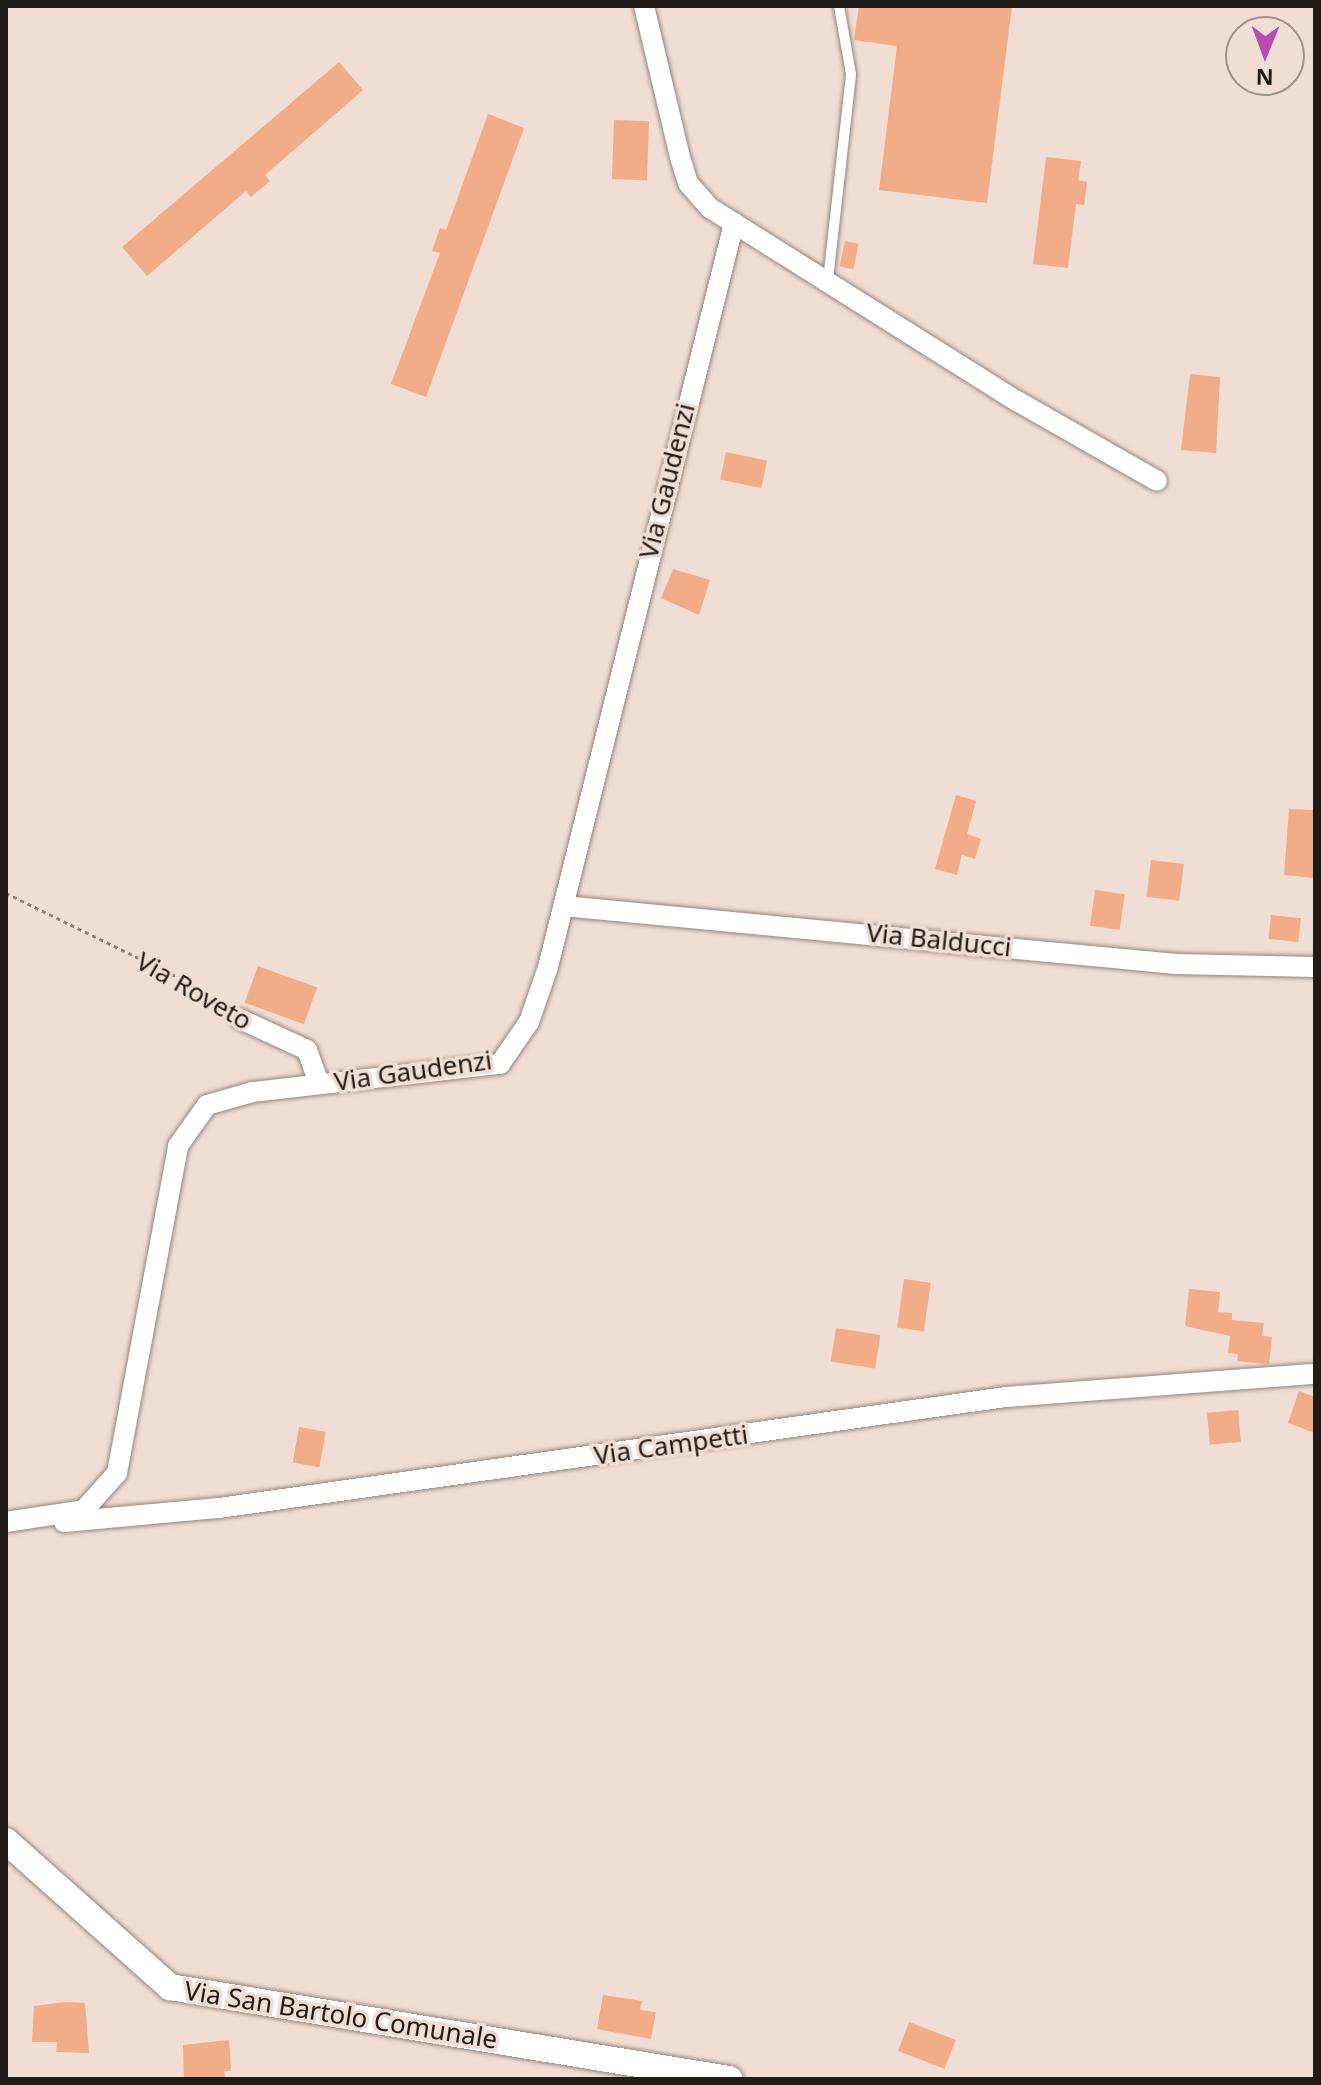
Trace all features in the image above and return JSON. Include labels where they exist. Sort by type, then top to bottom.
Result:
[{"type":"street","points":[[644,6],[688,183],[710,208],[1017,401],[1157,481]]},
{"type":"street","name":"Via Gaudenzi","points":[[6,1522],[27,1523],[84,1510],[117,1473],[178,1146],[207,1105],[319,1083],[500,1064],[529,1022],[563,906],[734,223]]},
{"type":"street","name":"Via Balducci","points":[[563,906],[1176,964],[1315,967]]},
{"type":"street","name":"Via Roveto","points":[[240,1019],[307,1050],[319,1083]]},
{"type":"street","name":"Via Campetti","points":[[27,1523],[162,1515],[1006,1397],[1315,1374]]},
{"type":"street","name":"Via San Bartolo Comunale","points":[[6,1841],[170,1987],[729,2079]]},
{"type":"lane","points":[[828,280],[851,74],[839,6]]},
{"type":"path","name":"Via Roveto","points":[[6,893],[194,985],[240,1019]]},
{"type":"building","points":[[859,6],[1012,6],[987,203],[879,190],[897,46],[854,40]]},
{"type":"building","points":[[339,62],[363,90],[265,175],[270,181],[251,197],[246,191],[147,276],[122,247]]},
{"type":"building","points":[[488,114],[524,128],[426,397],[391,384],[440,253],[432,251],[440,228],[446,230]]},
{"type":"building","points":[[614,120],[649,121],[647,180],[612,179]]},
{"type":"building","points":[[1046,157],[1081,161],[1078,180],[1087,182],[1084,205],[1076,204],[1068,268],[1033,264]]},
{"type":"building","points":[[845,241],[859,244],[853,269],[840,266]]},
{"type":"building","points":[[1190,374],[1220,377],[1216,453],[1181,450]]},
{"type":"building","points":[[726,452],[767,461],[761,488],[720,479]]},
{"type":"building","points":[[673,569],[710,580],[699,615],[661,598]]},
{"type":"building","points":[[956,795],[976,801],[967,834],[981,839],[975,859],[962,855],[957,875],[935,869]]},
{"type":"building","points":[[1289,809],[1315,810],[1315,878],[1284,875]]},
{"type":"building","points":[[1151,860],[1184,864],[1179,901],[1146,897]]},
{"type":"building","points":[[1095,890],[1125,894],[1120,930],[1090,926]]},
{"type":"building","points":[[1271,915],[1301,918],[1298,942],[1268,939]]},
{"type":"building","points":[[258,966],[317,988],[304,1024],[245,1003]]},
{"type":"building","points":[[904,1279],[931,1283],[924,1331],[897,1328]]},
{"type":"building","points":[[1189,1289],[1220,1292],[1218,1312],[1232,1313],[1232,1320],[1264,1323],[1262,1336],[1272,1337],[1269,1364],[1237,1361],[1238,1354],[1228,1353],[1230,1336],[1185,1326]]},
{"type":"building","points":[[836,1328],[880,1335],[875,1369],[831,1362]]},
{"type":"building","points":[[1299,1391],[1315,1397],[1315,1433],[1288,1423]]},
{"type":"building","points":[[1238,1410],[1241,1442],[1210,1445],[1207,1413]]},
{"type":"building","points":[[299,1427],[326,1432],[319,1467],[293,1462]]},
{"type":"building","points":[[603,1995],[642,2001],[640,2010],[656,2012],[651,2039],[597,2029]]},
{"type":"building","points":[[85,2003],[89,2053],[56,2052],[57,2042],[32,2042],[34,2006]]},
{"type":"building","points":[[909,2022],[956,2040],[945,2069],[898,2051]]},
{"type":"building","points":[[229,2040],[231,2071],[224,2071],[225,2079],[184,2079],[183,2045]]}]
